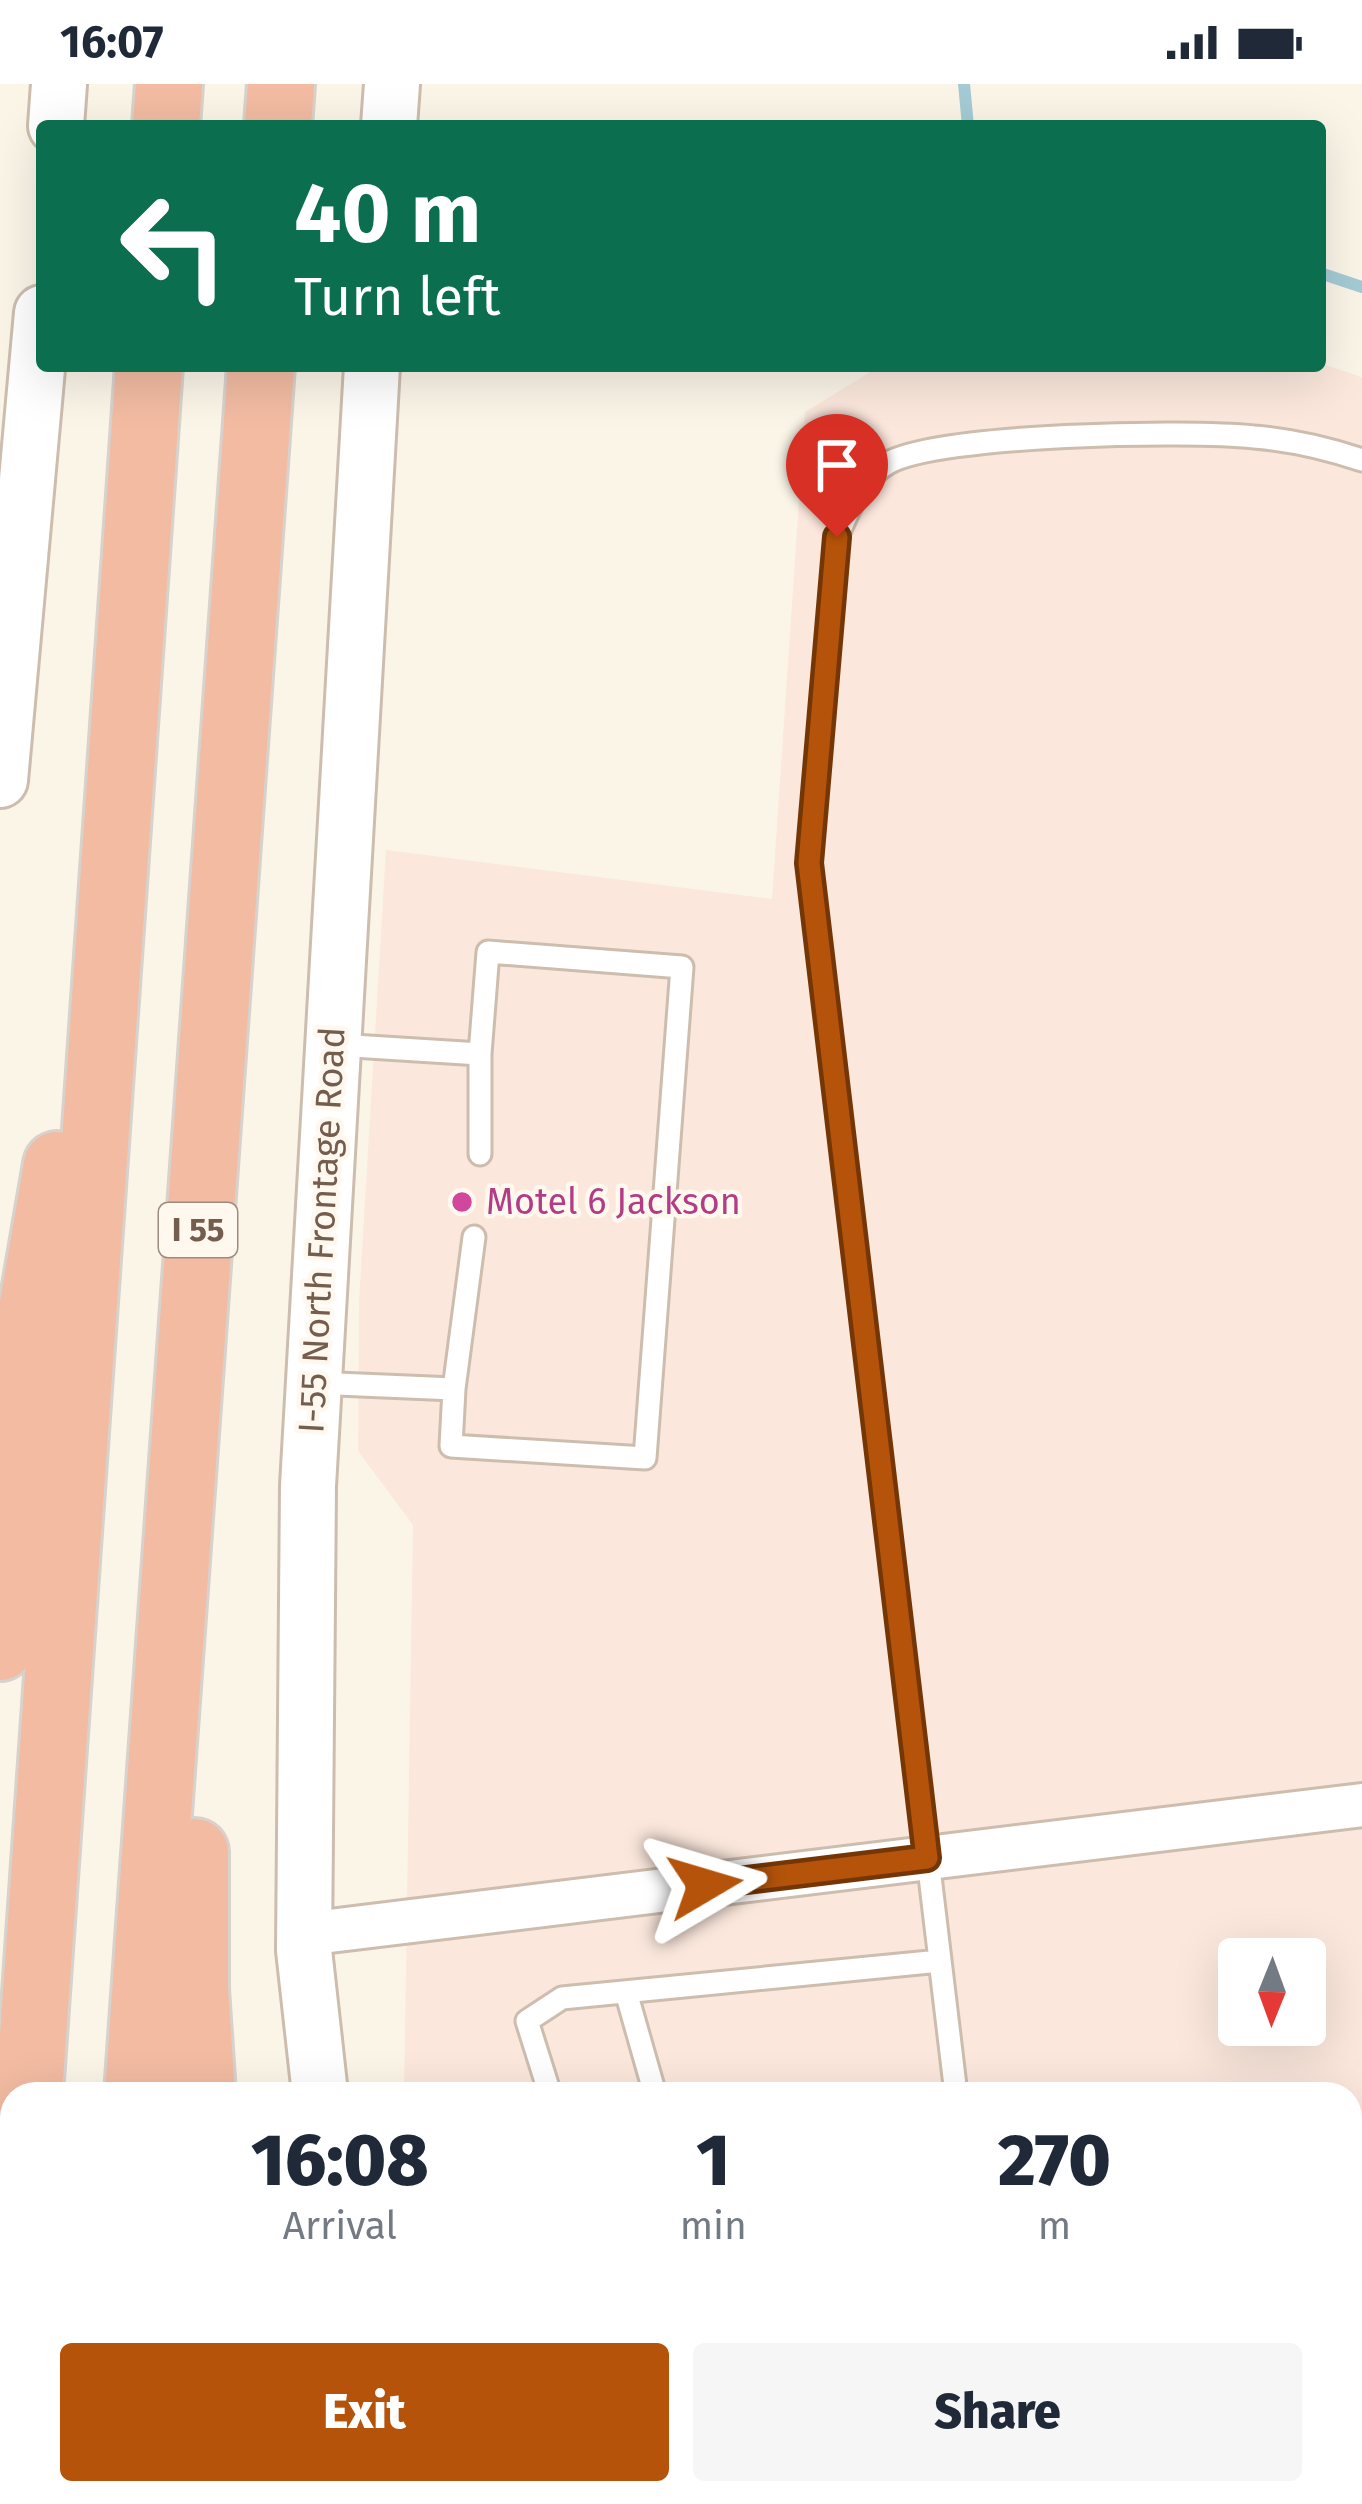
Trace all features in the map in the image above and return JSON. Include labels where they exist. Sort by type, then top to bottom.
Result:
[{"type":"highway","points":[[167,120],[170,84]]},
{"type":"highway","points":[[278,120],[281,84]]},
{"type":"highway","points":[[30,2082],[148,372]]},
{"type":"highway","name":"I 55","points":[[139,2082],[261,372]]},
{"type":"highway","points":[[0,1647],[31,1322],[114,830]]},
{"type":"highway","points":[[196,1251],[195,1990],[201,2082]]},
{"type":"street","points":[[56,120],[59,84]]},
{"type":"street","points":[[389,120],[392,84]]},
{"type":"street","points":[[0,780],[24,428],[36,351]]},
{"type":"street","name":"I-55 North Frontage Road","points":[[319,2082],[304,1934],[308,1486],[372,372]]},
{"type":"street","points":[[304,1934],[1362,1805]]},
{"type":"lane","points":[[955,2082],[809,863],[837,537],[855,494],[888,463],[932,449],[1077,437],[1249,436],[1315,444],[1362,460]]},
{"type":"lane","points":[[473,1237],[451,1446],[645,1458],[682,967],[488,952],[480,1054],[480,1154]]},
{"type":"lane","points":[[332,1045],[480,1054]]},
{"type":"lane","points":[[314,1383],[454,1389]]},
{"type":"lane","points":[[546,2082],[527,2021],[562,1998],[940,1961]]},
{"type":"lane","points":[[626,1991],[652,2082]]},
{"type":"shaded area","points":[[1326,365],[1362,377],[1362,2082],[404,2082],[413,1525],[358,1451],[359,1302],[386,850],[772,899],[805,412],[870,372],[1326,372]]},
{"type":"waterway","points":[[964,84],[967,120]]},
{"type":"waterway","points":[[1326,275],[1362,287]]},
{"type":"place","name":"Motel 6 Jackson","points":[[462,1202]]},
{"type":"route","points":[[705,1885],[927,1858],[809,863],[837,537]]}]
